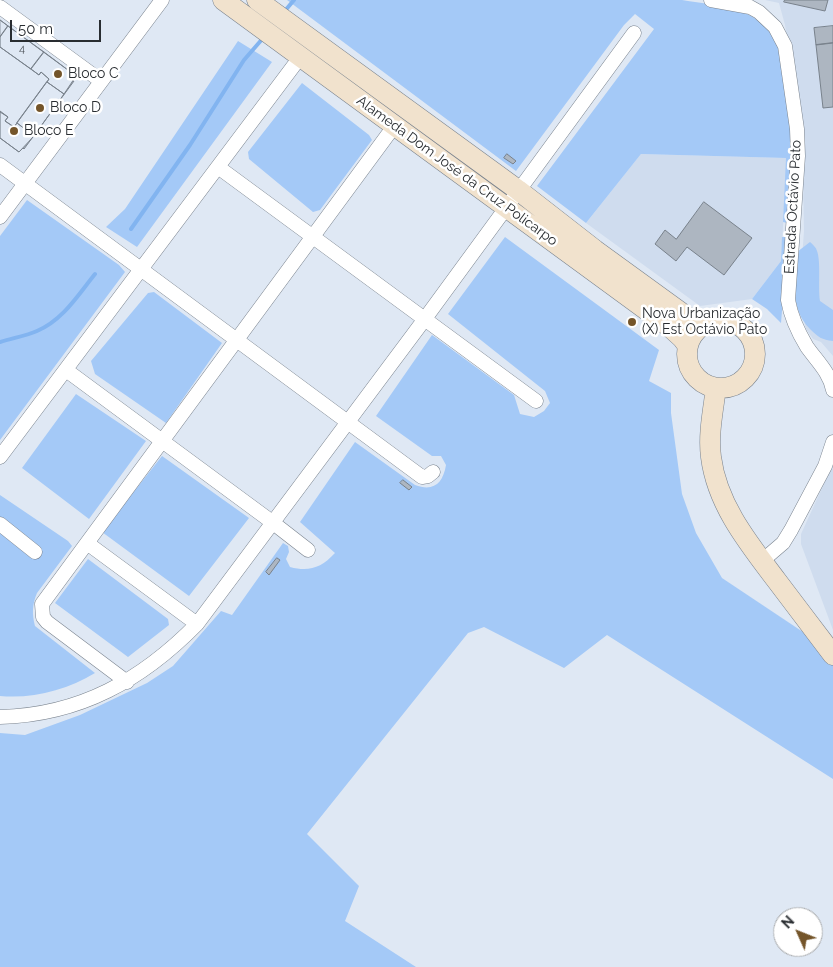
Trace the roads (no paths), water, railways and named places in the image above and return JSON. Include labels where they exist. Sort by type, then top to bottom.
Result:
[{"type":"street","points":[[0,217],[162,0]]},
{"type":"street","name":"Estrada Octávio Pato","points":[[711,0],[750,7],[759,12],[775,27],[785,46],[797,128],[798,156],[788,300],[793,322],[831,380],[833,390]]},
{"type":"street","name":"Alameda Dom José da Cruz Policarpo","points":[[231,2],[258,9],[289,36],[518,190],[595,250],[690,319],[706,323]]},
{"type":"street","points":[[0,7],[101,82]]},
{"type":"street","points":[[0,717],[24,716],[73,706],[127,682],[166,654],[197,624],[424,320],[634,33]]},
{"type":"street","name":"Alameda Dom José da Cruz Policarpo","points":[[289,36],[301,56],[671,328],[688,346]]},
{"type":"street","points":[[0,457],[301,56]]},
{"type":"street","points":[[127,682],[53,627],[43,617],[42,604],[395,125]]},
{"type":"street","points":[[0,165],[422,476],[428,476],[433,472]]},
{"type":"street","points":[[218,167],[536,401]]},
{"type":"street","points":[[728,320],[741,326],[751,337],[756,352],[753,367],[744,379],[731,387],[716,388],[708,386],[695,377],[688,362],[688,346],[695,332],[706,323],[728,320]]},
{"type":"street","points":[[66,370],[308,550]]},
{"type":"street","points":[[716,388],[711,433],[711,456],[715,480],[726,508],[762,561],[833,655]]},
{"type":"street","points":[[762,561],[783,543],[792,530],[825,466],[833,442]]},
{"type":"street","points":[[0,524],[36,552]]},
{"type":"street","points":[[87,543],[197,624]]},
{"type":"waterway","points":[[284,12],[294,0]]},
{"type":"waterway","points":[[131,229],[190,145],[244,60],[264,37]]},
{"type":"waterway","points":[[0,342],[33,333],[55,320],[95,274]]},
{"type":"place","name":"Bloco C","points":[[58,74]]},
{"type":"place","name":"Bloco D","points":[[40,108]]},
{"type":"place","name":"Bloco E","points":[[14,131]]},
{"type":"place","name":"Nova Urbanização (X) Est Octávio Pato","points":[[632,322]]}]
